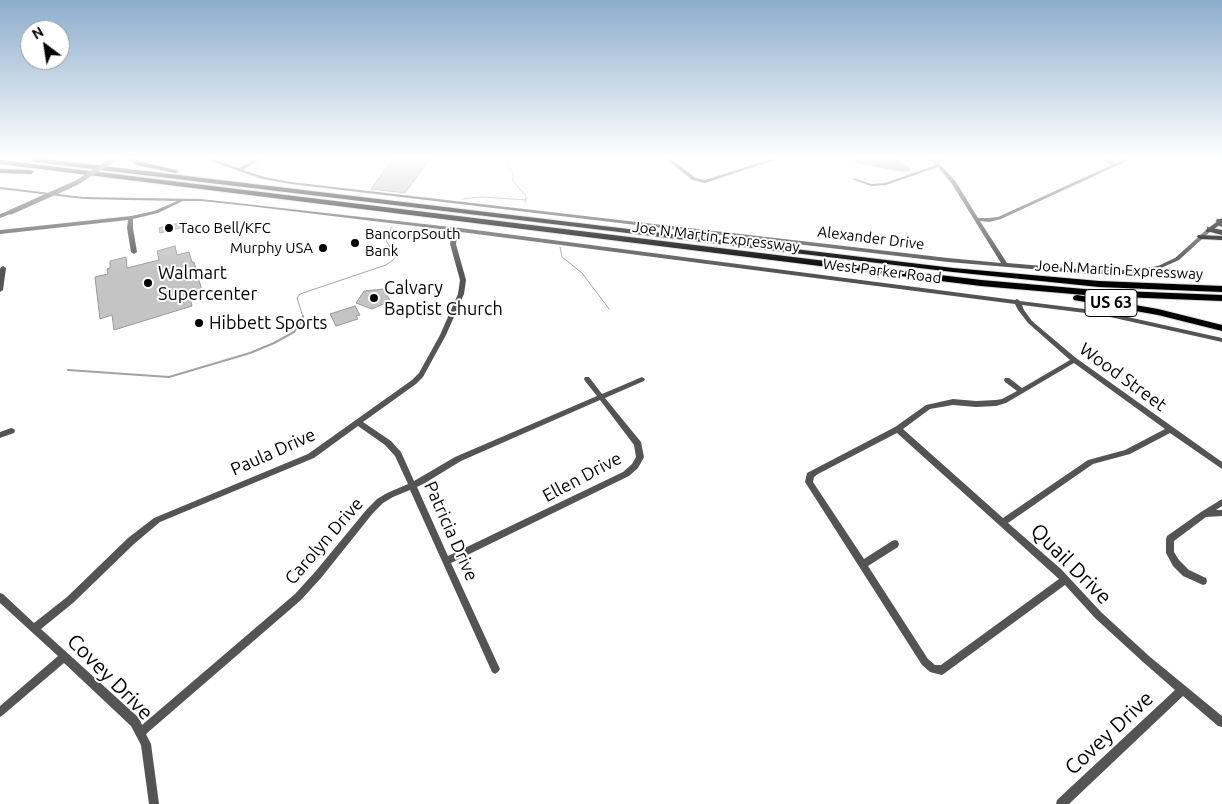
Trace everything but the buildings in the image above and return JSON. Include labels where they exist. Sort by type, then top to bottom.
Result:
[{"type":"highway","name":"Joe N Martin Expressway","points":[[277,197],[999,285],[1096,294],[1222,298]]},
{"type":"highway","name":"Joe N Martin Expressway","points":[[338,197],[970,272],[1108,284],[1221,289]]},
{"type":"highway","points":[[1209,230],[1222,236]]},
{"type":"highway","points":[[1201,237],[1222,236]]},
{"type":"highway","name":"US 63","points":[[999,285],[1134,307],[1222,328]]},
{"type":"main road","name":"Alexander Drive","points":[[1209,230],[1221,222]]},
{"type":"street","points":[[0,216],[46,197]]},
{"type":"street","name":"West Parker Road","points":[[71,197],[182,200],[258,206],[460,230],[1017,301],[1132,318],[1222,340]]},
{"type":"street","name":"Alexander Drive","points":[[403,197],[1005,265],[1112,273],[1158,267],[1177,259],[1209,230]]},
{"type":"street","points":[[963,197],[1005,265]]},
{"type":"street","points":[[977,219],[989,220],[999,218],[1046,197]]},
{"type":"street","points":[[0,232],[131,218],[163,209],[182,200]]},
{"type":"street","points":[[131,218],[130,228],[134,252]]},
{"type":"street","name":"Paula Drive","points":[[35,628],[70,600],[131,541],[157,520],[301,461],[330,444],[421,375],[443,335],[462,288],[462,273],[453,244],[454,238],[460,230]]},
{"type":"street","points":[[0,290],[3,268]]},
{"type":"street","name":"Wood Street","points":[[1017,301],[1020,310],[1030,322],[1074,360],[1222,466]]},
{"type":"street","points":[[1064,581],[942,670],[932,669],[925,662],[809,482],[810,475],[898,428],[926,408],[940,403],[996,403],[1004,401],[1074,360]]},
{"type":"street","name":"Ellen Drive","points":[[447,562],[626,474],[635,466],[640,457],[638,444],[587,379]]},
{"type":"street","name":"Carolyn Drive","points":[[141,732],[298,596],[377,504],[390,494],[412,485],[458,459],[642,379]]},
{"type":"street","points":[[1007,380],[1022,391]]},
{"type":"street","name":"Patricia Drive","points":[[359,423],[396,451],[495,669]]},
{"type":"street","name":"Quail Drive","points":[[898,428],[1058,572],[1064,581],[1107,623],[1182,690],[1222,722]]},
{"type":"street","points":[[1003,522],[1091,462],[1127,452],[1171,430]]},
{"type":"street","points":[[0,435],[11,431]]},
{"type":"street","points":[[1203,581],[1183,571],[1174,560],[1168,545],[1174,535],[1222,502]]},
{"type":"street","points":[[1204,514],[1222,513]]},
{"type":"street","points":[[862,565],[895,544]]},
{"type":"street","name":"Covey Drive","points":[[0,597],[135,722],[146,744],[154,804]]},
{"type":"street","points":[[0,712],[64,657]]},
{"type":"street","name":"Covey Drive","points":[[1061,804],[1182,690]]},
{"type":"waterway","points":[[462,199],[481,197],[525,200]]},
{"type":"waterway","points":[[303,317],[297,298],[300,294],[386,265],[393,260],[396,256],[385,239],[392,227]]},
{"type":"waterway","points":[[560,247],[562,257],[582,273],[609,309]]},
{"type":"waterway","points":[[68,370],[169,377],[250,353],[274,343],[294,332],[303,317]]},
{"type":"place","name":"Taco Bell/KFC","points":[[169,228]]},
{"type":"place","name":"BancorpSouth Bank","points":[[355,243]]},
{"type":"place","name":"Murphy USA","points":[[323,248]]},
{"type":"place","name":"Walmart Supercenter","points":[[148,283]]},
{"type":"place","name":"Calvary Baptist Church","points":[[374,298]]},
{"type":"place","name":"Hibbett Sports","points":[[199,323]]}]
